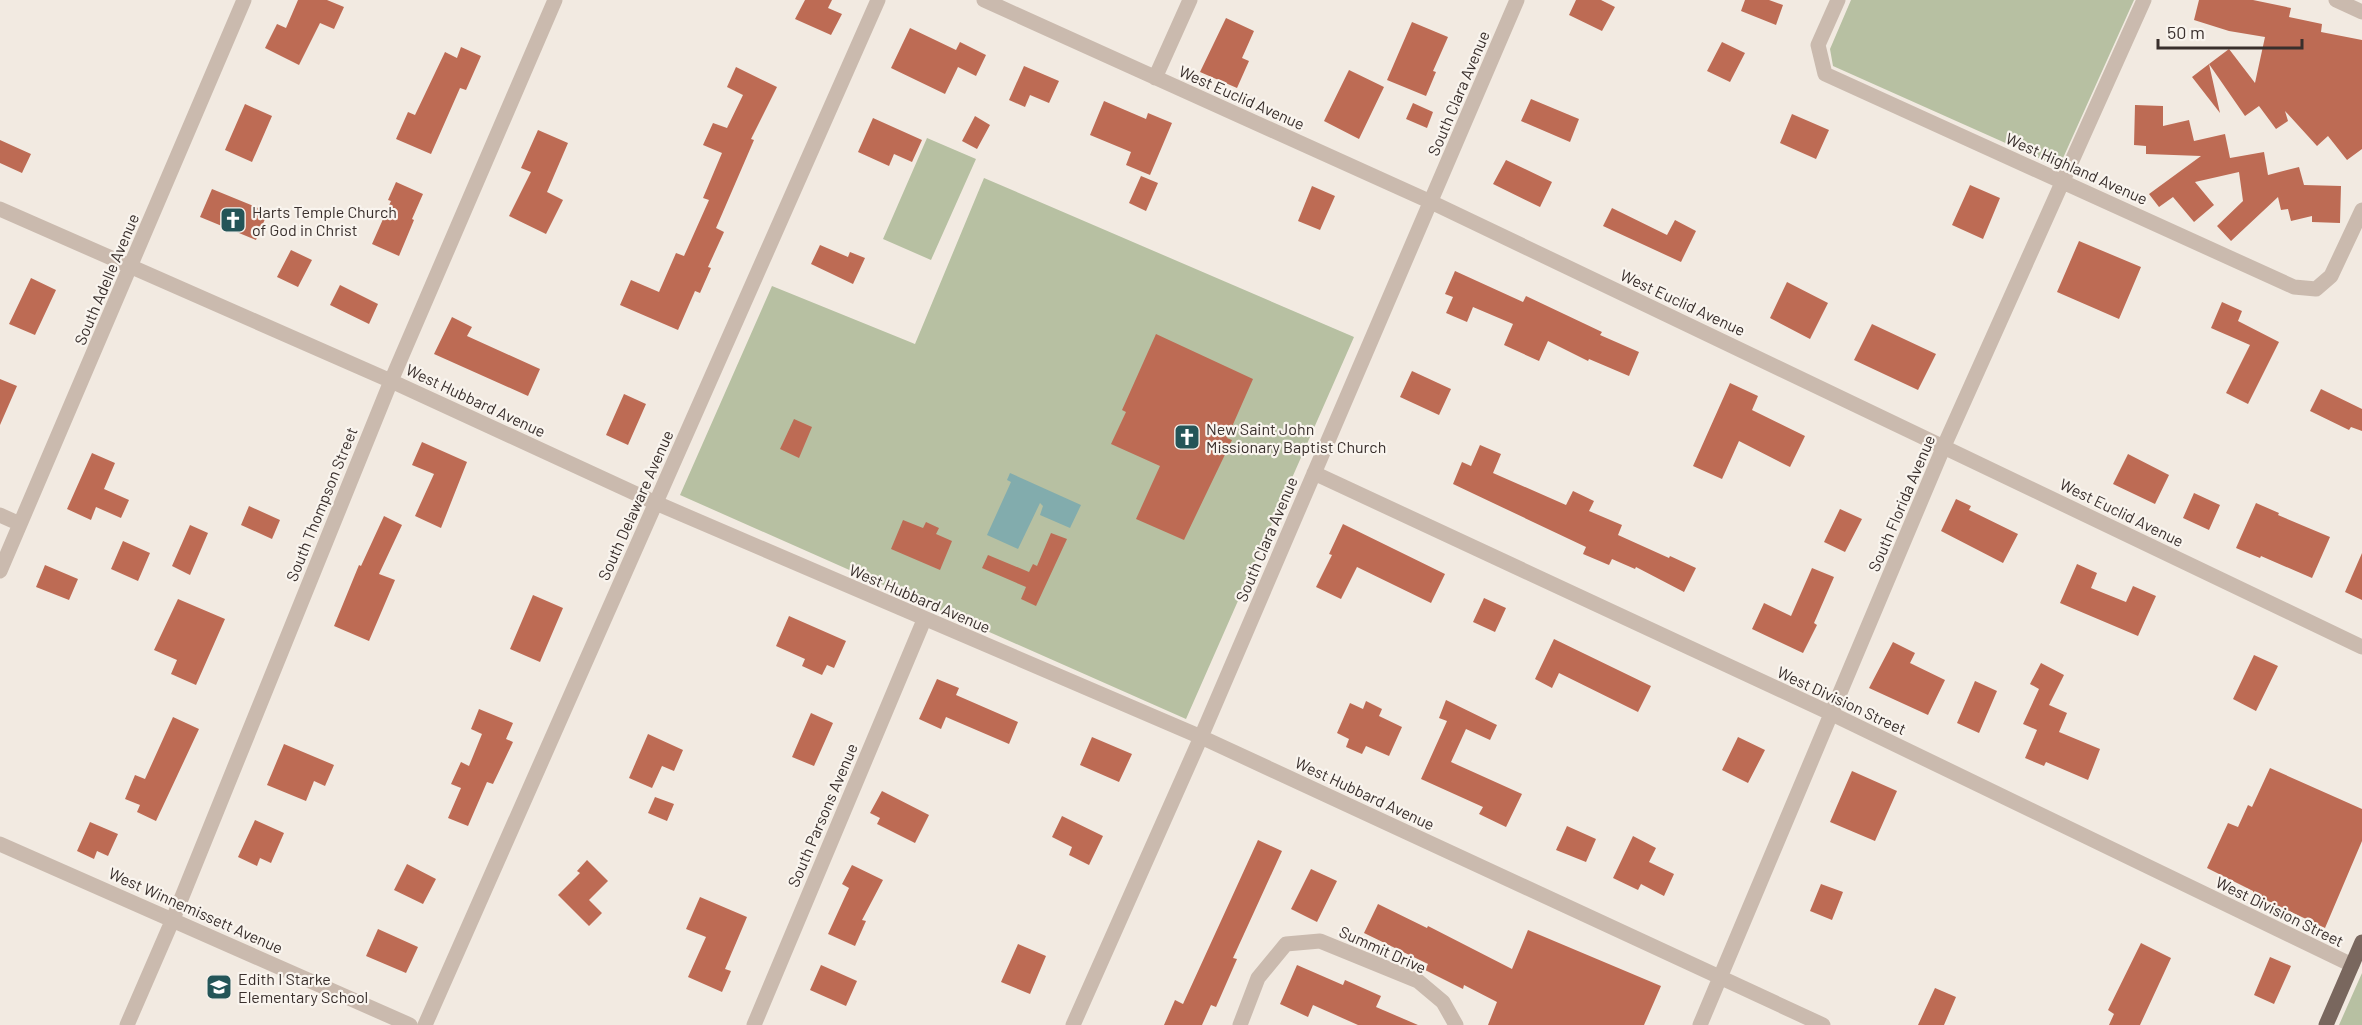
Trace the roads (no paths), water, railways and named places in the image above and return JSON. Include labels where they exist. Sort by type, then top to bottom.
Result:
[{"type":"main road","points":[[2326,1025],[2362,942]]},
{"type":"street","name":"South Adelle Avenue","points":[[0,571],[244,0]]},
{"type":"street","name":"South Thompson Street","points":[[127,1025],[173,919],[391,381],[555,0]]},
{"type":"street","name":"South Delaware Avenue","points":[[425,1025],[878,0]]},
{"type":"street","name":"West Euclid Avenue","points":[[984,0],[1431,202],[2362,647]]},
{"type":"street","points":[[1155,78],[1190,0]]},
{"type":"street","name":"South Clara Avenue","points":[[1073,1025],[1201,737],[1517,0]]},
{"type":"street","name":"West Highland Avenue","points":[[1838,0],[1818,45],[1825,74],[2294,287],[2316,289],[2331,276],[2362,210]]},
{"type":"street","name":"South Florida Avenue","points":[[1700,1025],[1944,446],[2144,0]]},
{"type":"street","points":[[2336,0],[2362,12]]},
{"type":"street","name":"West Hubbard Avenue","points":[[0,208],[391,381],[656,503],[1201,737],[1823,1025]]},
{"type":"street","name":"West Division Street","points":[[1314,473],[1830,713],[2352,965]]},
{"type":"street","points":[[0,516],[20,524]]},
{"type":"street","name":"South Parsons Avenue","points":[[754,1025],[924,620]]},
{"type":"street","name":"West Winnemissett Avenue","points":[[0,844],[410,1025]]},
{"type":"street","name":"Summit Drive","points":[[1240,1025],[1258,978],[1286,944],[1320,941],[1418,981],[1443,1002],[1456,1025]]},
{"type":"water","points":[[1010,473],[1081,505],[1070,528],[1040,515],[1043,506],[1040,503],[1018,549],[987,535],[1011,482],[1007,480]]},
{"type":"place","name":"Harts Temple Church of God in Christ","points":[[233,220]]},
{"type":"place","name":"New Saint John Missionary Baptist Church","points":[[1187,437]]},
{"type":"place","name":"Edith I Starke Elementary School","points":[[219,987]]}]
